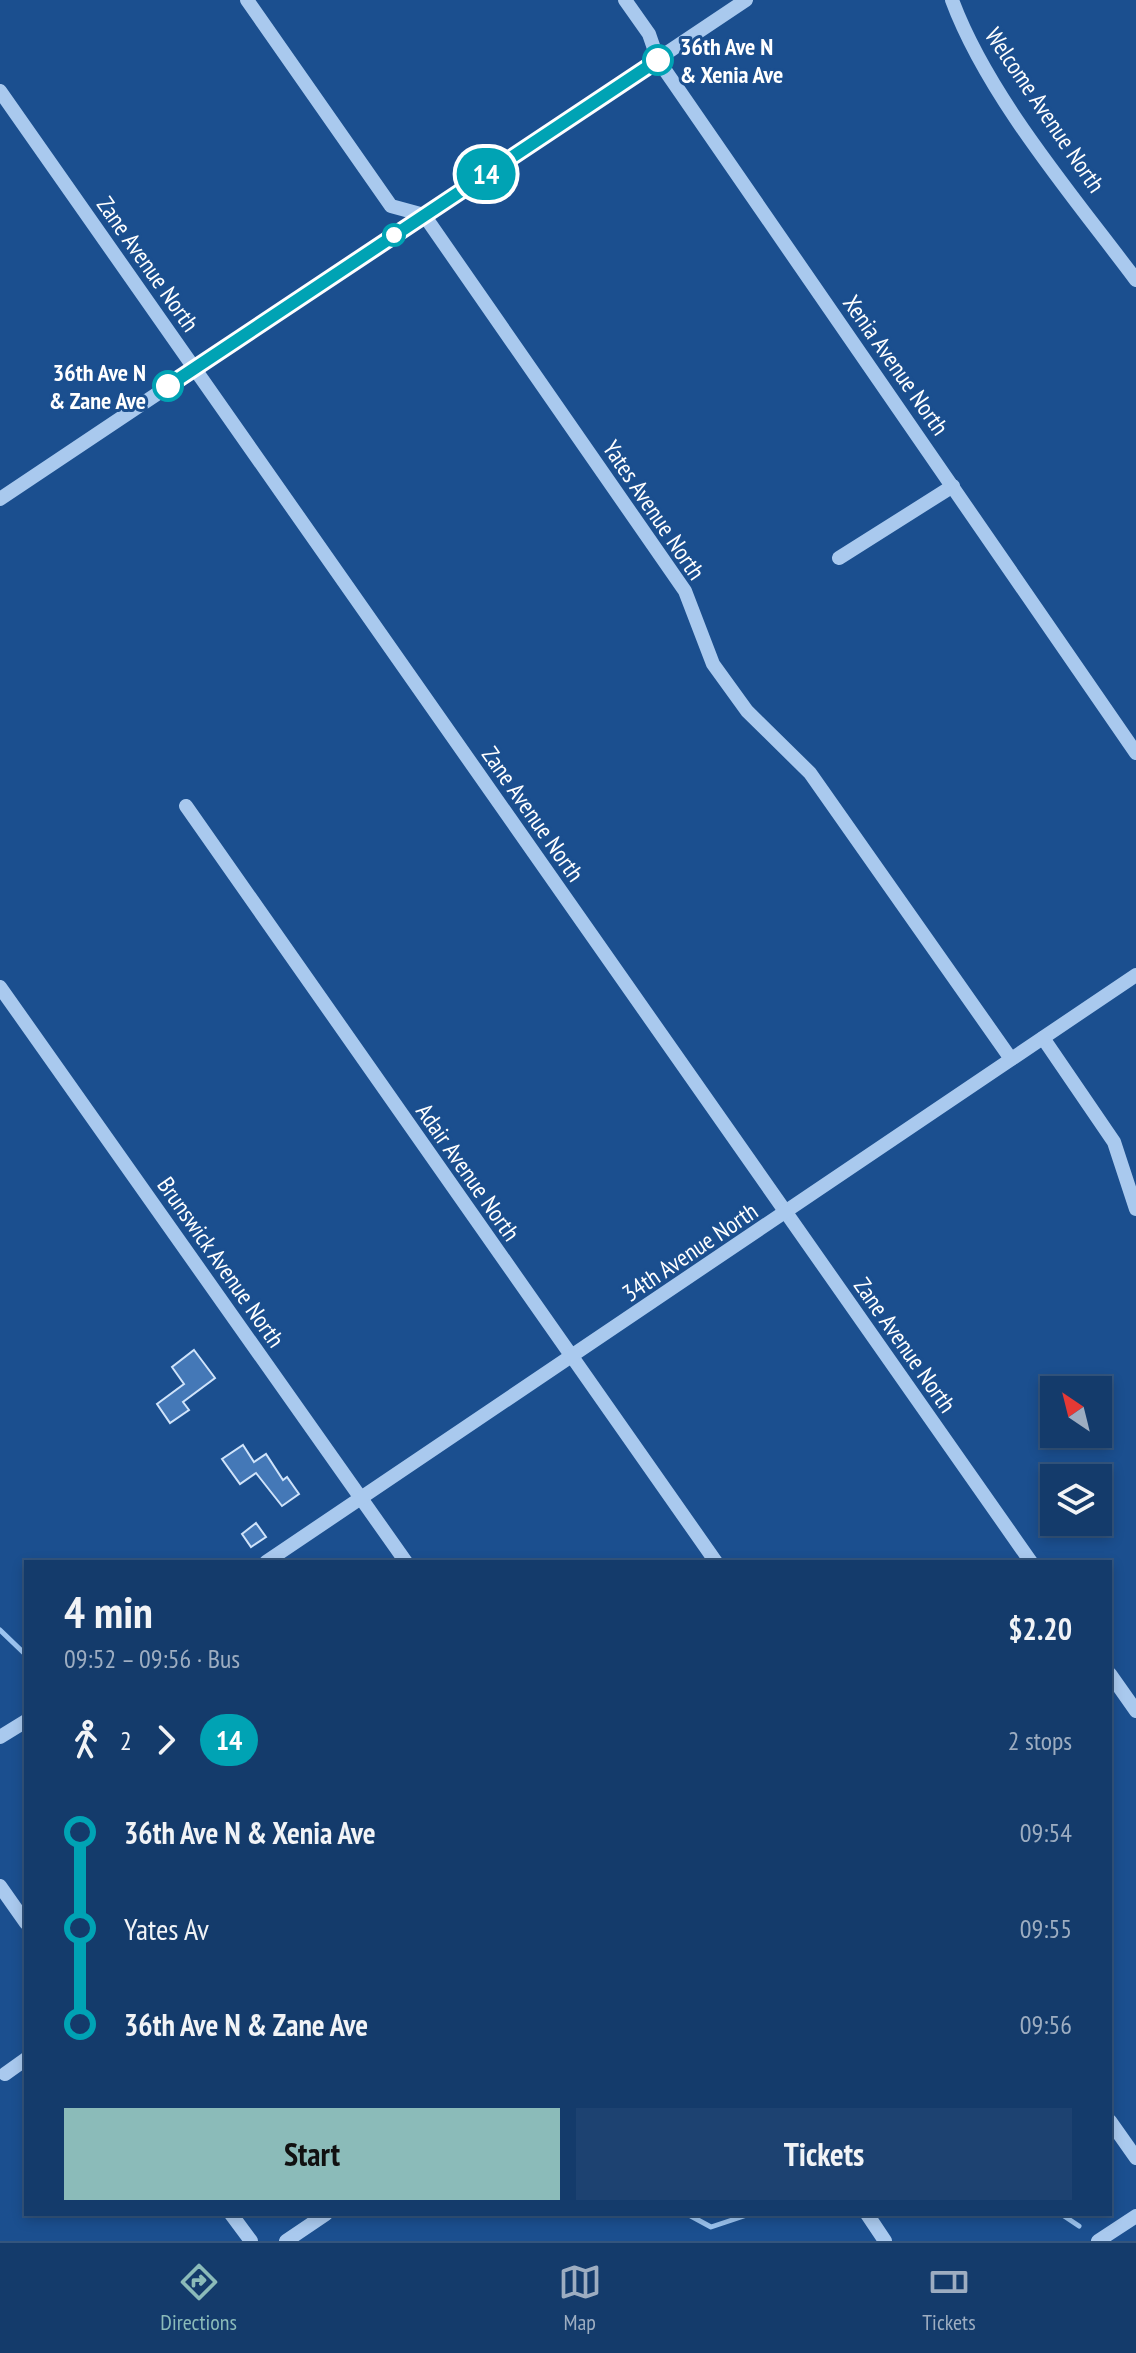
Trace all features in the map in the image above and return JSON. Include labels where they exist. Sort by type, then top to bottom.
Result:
[{"type":"street","points":[[247,0],[391,206],[424,215]]},
{"type":"street","name":"Xenia Avenue North","points":[[625,0],[649,34],[658,60],[1136,753]]},
{"type":"street","points":[[0,499],[746,0]]},
{"type":"street","name":"Welcome Avenue North","points":[[952,0],[990,75],[1033,141],[1136,280]]},
{"type":"street","name":"Zane Avenue North","points":[[0,91],[1030,1560]]},
{"type":"street","name":"Yates Avenue North","points":[[424,215],[685,591],[713,664],[747,711],[810,773],[1011,1059]]},
{"type":"street","points":[[839,558],[953,486]]},
{"type":"street","name":"Adair Avenue North","points":[[186,806],[715,1560]]},
{"type":"street","name":"34th Avenue North","points":[[269,1560],[1136,975]]},
{"type":"street","name":"Brunswick Avenue North","points":[[0,987],[405,1560]]},
{"type":"street","points":[[1043,1038],[1114,1142],[1136,1209]]},
{"type":"street","points":[[1112,1677],[1136,1711]]},
{"type":"street","points":[[0,1737],[24,1722]]},
{"type":"street","points":[[0,1886],[5,1906],[24,1921]]},
{"type":"street","points":[[5,2074],[24,2060]]},
{"type":"street","points":[[1112,2124],[1136,2158]]},
{"type":"street","points":[[232,2216],[251,2241]]},
{"type":"street","points":[[286,2241],[323,2216]]},
{"type":"street","points":[[868,2216],[885,2241]]},
{"type":"street","points":[[1098,2241],[1136,2216]]},
{"type":"building","points":[[194,1350],[215,1378],[183,1402],[189,1410],[170,1423],[157,1404],[184,1384],[172,1367]]},
{"type":"building","points":[[243,1445],[254,1462],[266,1454],[283,1480],[287,1477],[299,1494],[282,1506],[256,1473],[240,1484],[222,1459]]},
{"type":"building","points":[[256,1523],[266,1537],[251,1547],[242,1534]]},
{"type":"waterway","points":[[0,1630],[24,1653]]},
{"type":"waterway","points":[[691,2216],[711,2227],[744,2216]]},
{"type":"waterway","points":[[1064,2216],[1079,2226]]},
{"type":"bus line","name":"14","points":[[168,386],[658,60]]},
{"type":"place","name":"36th Ave N & Xenia Ave","points":[[658,60]]},
{"type":"place","name":"36th Ave N & Zane Ave","points":[[168,386]]}]
